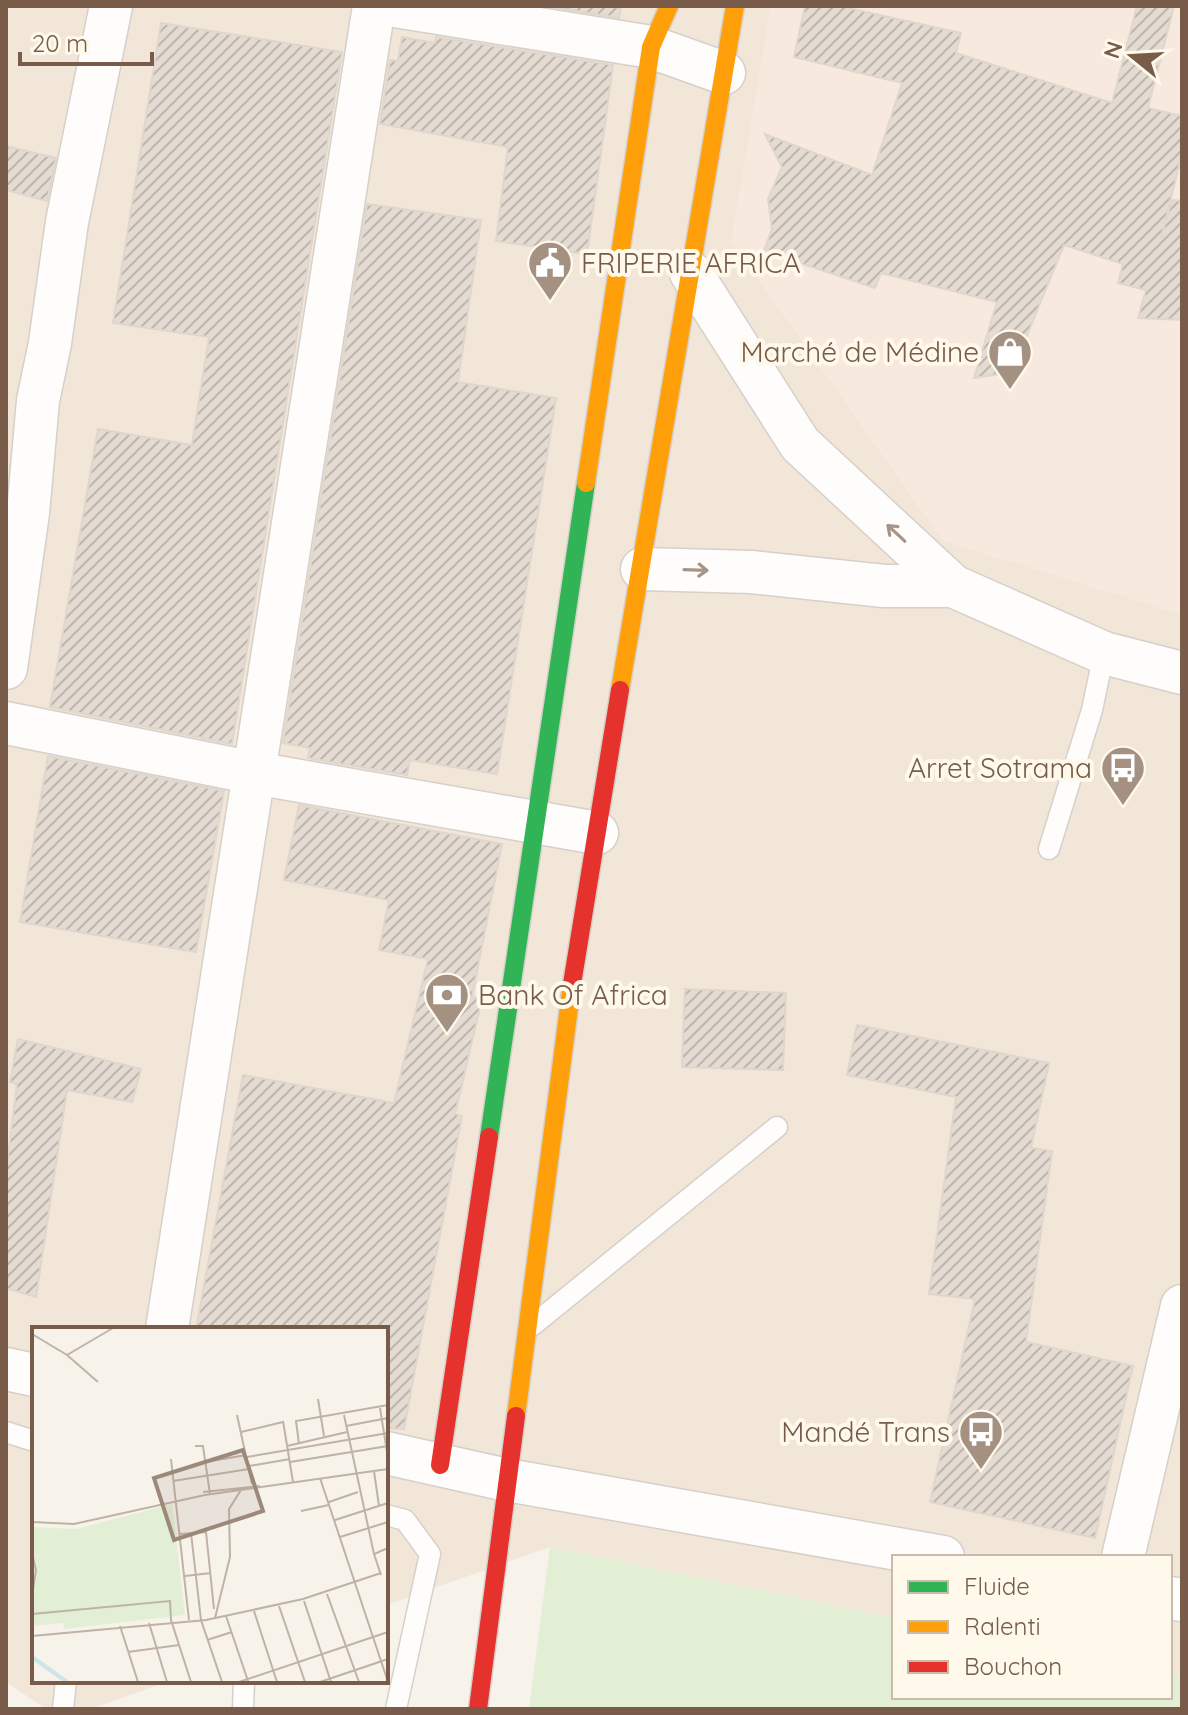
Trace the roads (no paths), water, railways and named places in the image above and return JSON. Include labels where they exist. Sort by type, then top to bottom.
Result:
[{"type":"street","points":[[6,668],[28,513],[38,401],[50,343],[67,222],[111,6]]},
{"type":"street","points":[[167,1327],[374,6]]},
{"type":"street","points":[[395,6],[651,47],[724,73]]},
{"type":"street","points":[[440,1465],[533,822],[651,47],[669,6]]},
{"type":"street","points":[[478,1709],[580,926],[735,6]]},
{"type":"street","points":[[691,273],[800,444],[953,586],[1104,653],[1182,673]]},
{"type":"street","points":[[642,569],[751,572],[884,586],[953,586]]},
{"type":"street","points":[[6,723],[254,773],[597,833]]},
{"type":"street","points":[[1124,1555],[1173,1390],[1182,1306]]},
{"type":"street","points":[[6,1369],[32,1375]]},
{"type":"street","points":[[388,1453],[507,1480],[932,1555]]},
{"type":"lane","points":[[1049,849],[1092,710],[1104,653]]},
{"type":"lane","points":[[526,1330],[777,1127]]},
{"type":"lane","points":[[6,1432],[32,1440]]},
{"type":"lane","points":[[388,1516],[405,1520],[430,1554],[396,1709]]},
{"type":"lane","points":[[63,1709],[66,1683]]},
{"type":"lane","points":[[243,1709],[244,1683]]},
{"type":"place","name":"FRIPERIE AFRICA","points":[[550,302]]},
{"type":"place","name":"Marché de Médine","points":[[1010,391]]},
{"type":"place","name":"Arret Sotrama","points":[[1123,807]]},
{"type":"place","name":"Bank Of Africa","points":[[447,1034]]},
{"type":"place","name":"Mandé Trans","points":[[981,1471]]}]
